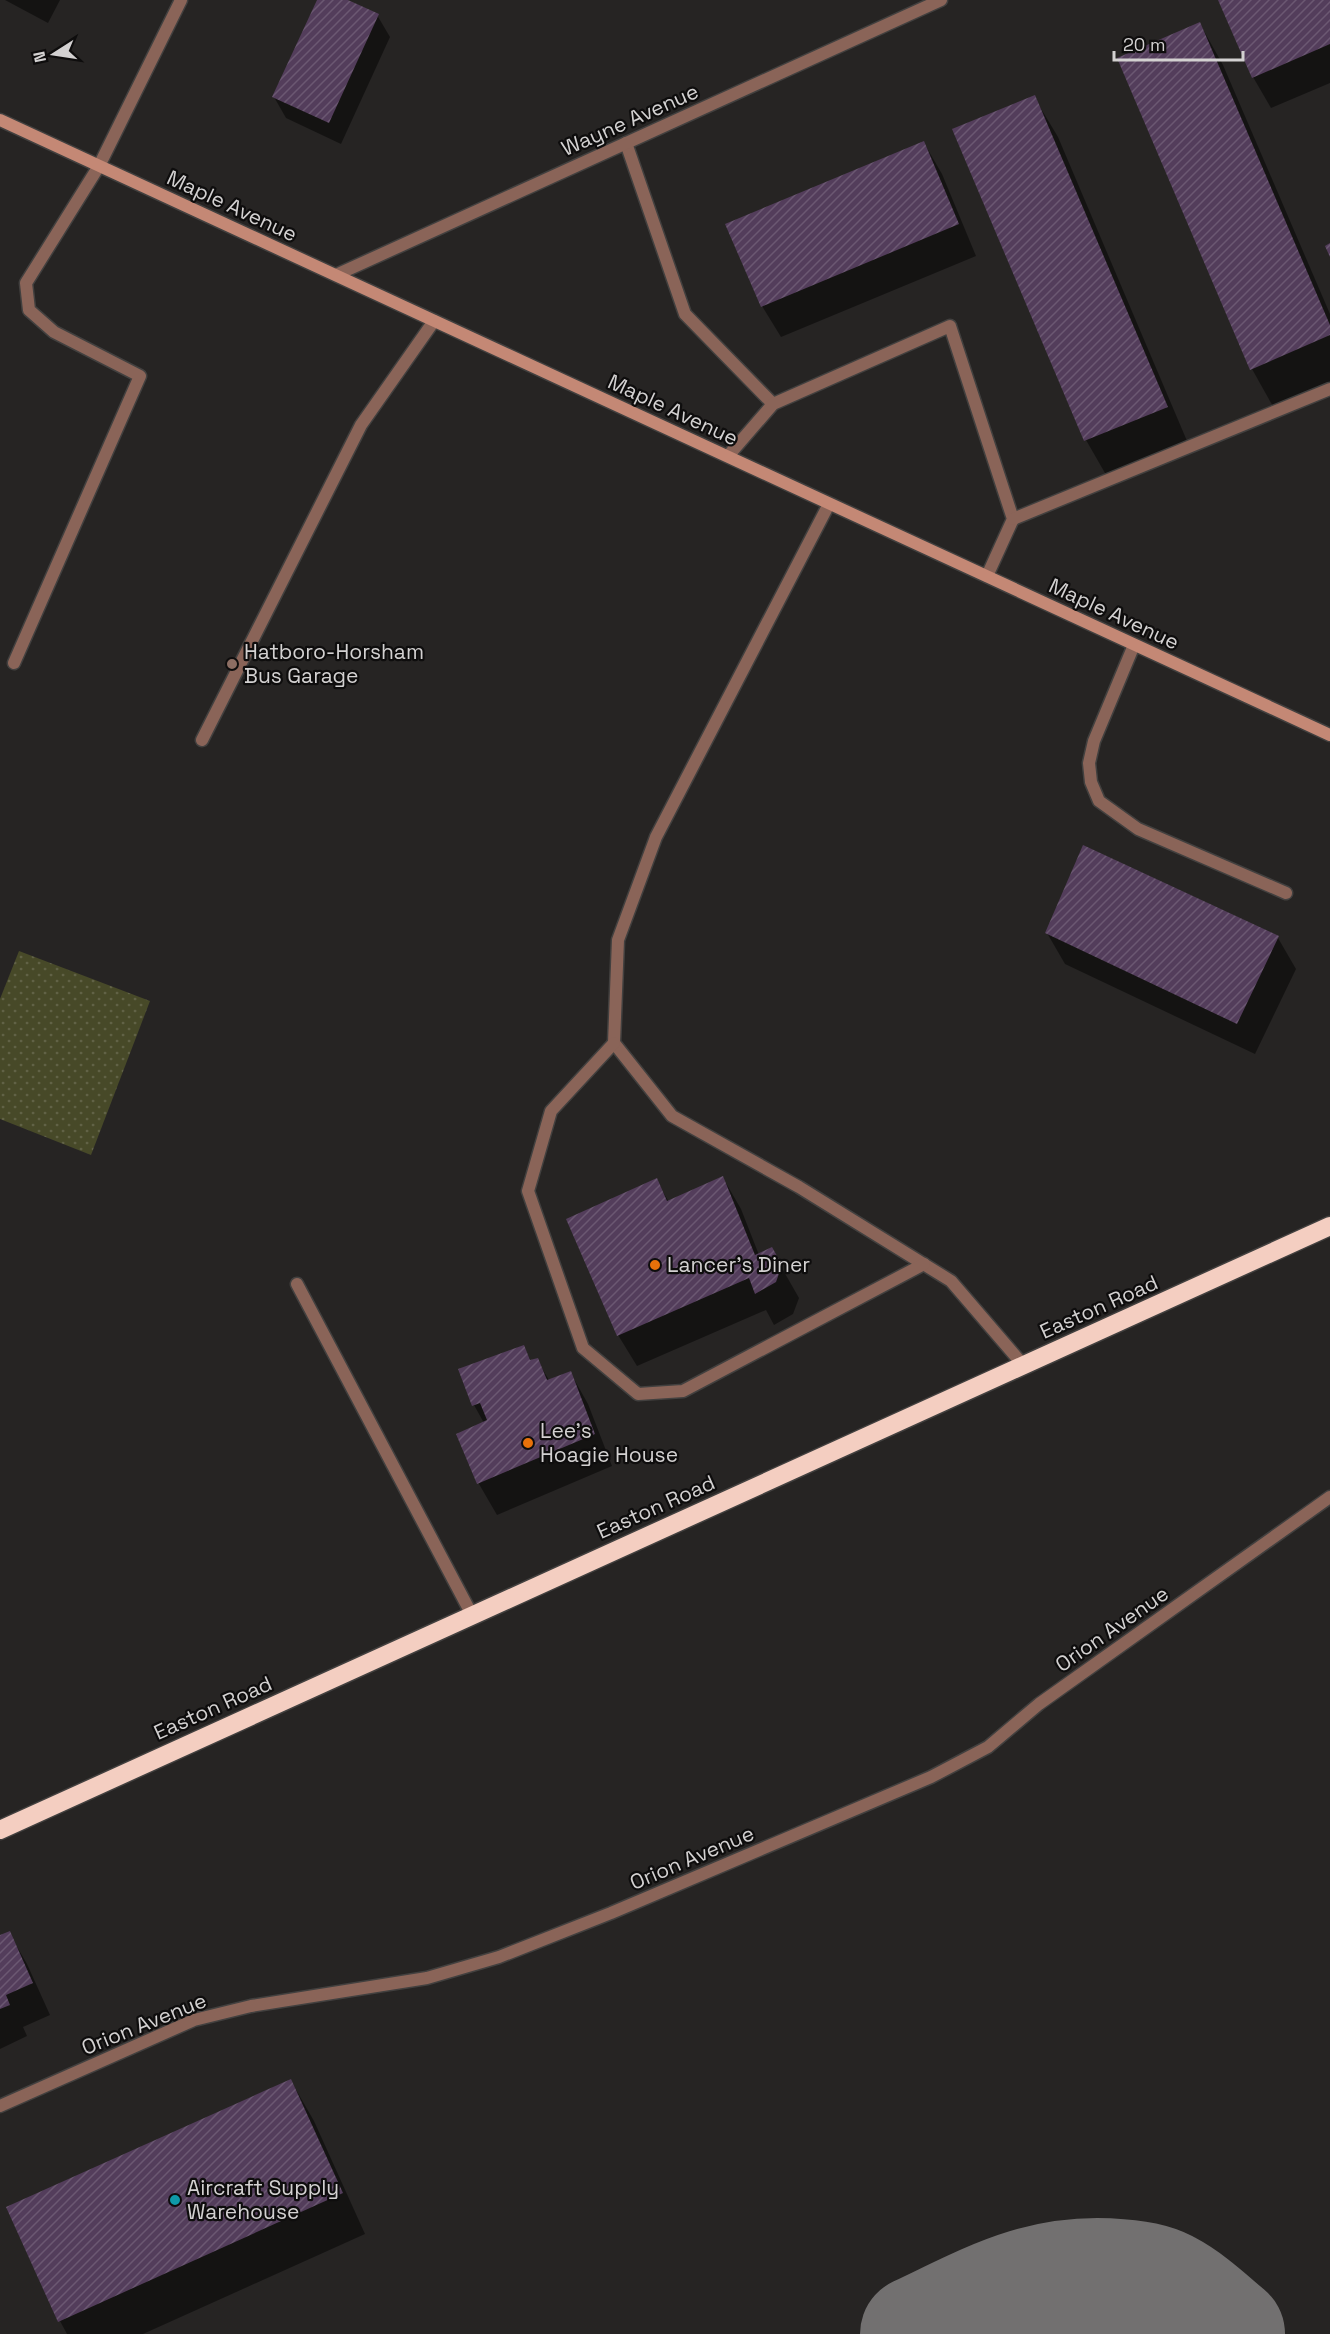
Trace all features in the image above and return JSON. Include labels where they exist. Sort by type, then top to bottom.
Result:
[{"type":"highway","name":"Easton Road","points":[[0,1830],[1330,1226]]},
{"type":"street","points":[[14,663],[140,376],[54,332],[29,310],[26,283],[99,166],[181,0]]},
{"type":"street","name":"Wayne Avenue","points":[[336,275],[941,0]]},
{"type":"street","name":"Maple Avenue","points":[[0,120],[1330,735]]},
{"type":"street","points":[[626,143],[685,314],[773,404]]},
{"type":"street","points":[[202,740],[361,425],[434,321]]},
{"type":"street","points":[[728,456],[773,404],[950,326],[1013,519],[987,576]]},
{"type":"street","points":[[1013,519],[1330,389]]},
{"type":"street","points":[[829,504],[656,837],[618,940],[614,1043],[551,1111],[528,1191],[583,1348],[638,1394],[683,1391],[924,1264]]},
{"type":"street","points":[[1134,645],[1094,741],[1089,763],[1091,782],[1099,801],[1138,829],[1286,893]]},
{"type":"street","points":[[614,1043],[672,1116],[799,1187],[951,1281],[1024,1366]]},
{"type":"street","points":[[297,1284],[472,1615]]},
{"type":"street","name":"Orion Avenue","points":[[0,2106],[194,2020],[251,2006],[427,1978],[499,1957],[611,1913],[931,1777],[988,1747],[1039,1704],[1330,1497]]},
{"type":"green space","points":[[19,951],[150,1001],[91,1155],[0,1119],[0,999]]},
{"type":"building","points":[[317,0],[348,0],[379,14],[329,123],[272,97]]},
{"type":"building","points":[[1218,0],[1330,0],[1330,44],[1252,78]]},
{"type":"building","points":[[1200,22],[1330,325],[1330,335],[1250,370],[1117,58]]},
{"type":"building","points":[[1035,95],[1168,407],[1084,441],[952,129]]},
{"type":"building","points":[[924,141],[959,224],[761,307],[725,224]]},
{"type":"building","points":[[1330,243],[1330,257],[1325,246]]},
{"type":"building","points":[[1083,845],[1279,936],[1237,1024],[1045,933]]},
{"type":"building","points":[[723,1176],[755,1255],[772,1247],[782,1265],[776,1282],[755,1294],[749,1278],[617,1336],[566,1219],[657,1178],[667,1201]]},
{"type":"building","points":[[524,1345],[530,1360],[538,1358],[547,1380],[571,1371],[595,1434],[477,1484],[456,1434],[487,1420],[480,1403],[472,1406],[458,1369]]},
{"type":"building","points":[[10,1931],[33,1983],[6,1995],[10,2005],[0,2009],[0,1935]]},
{"type":"building","name":"Aircraft Supply Warehouse","points":[[291,2079],[343,2193],[58,2322],[6,2207]]},
{"type":"taxiway","points":[[918,2334],[1015,2290],[1064,2278],[1090,2276],[1131,2278],[1163,2286],[1191,2304],[1227,2334]]},
{"type":"place","name":"Hatboro-Horsham Bus Garage","points":[[232,664]]},
{"type":"place","name":"Lancer's Diner","points":[[655,1265]]},
{"type":"place","name":"Lee's Hoagie House","points":[[528,1443]]},
{"type":"place","name":"Aircraft Supply Warehouse","points":[[175,2200]]}]
